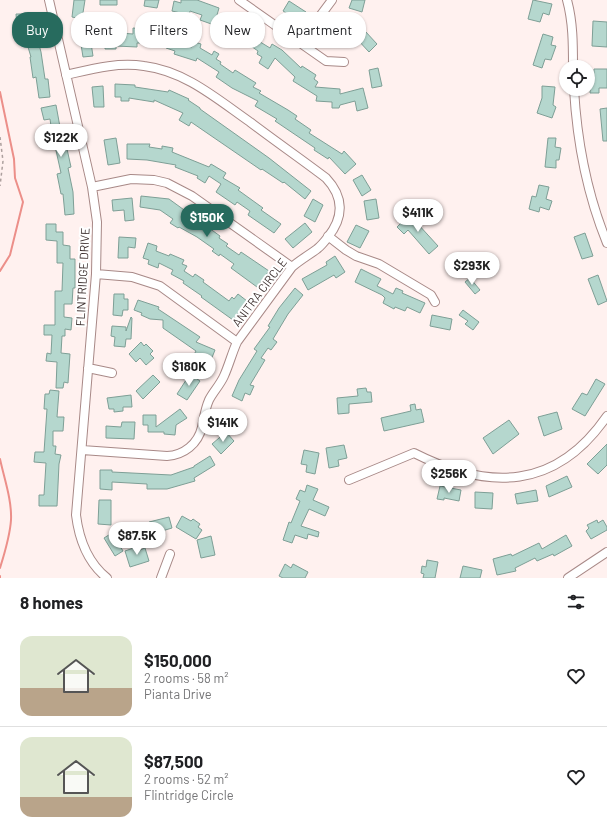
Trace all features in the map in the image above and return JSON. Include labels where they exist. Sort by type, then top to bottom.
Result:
[{"type":"street","name":"FLINTRIDGE DRIVE","points":[[49,0],[92,187],[97,222],[96,274],[76,515],[78,530],[83,546],[90,560],[107,578]]},
{"type":"street","points":[[238,0],[273,24]]},
{"type":"street","points":[[323,12],[332,0]]},
{"type":"street","points":[[567,0],[573,35],[573,60]]},
{"type":"street","points":[[307,48],[326,61],[344,62]]},
{"type":"street","name":"ANITRA CIRCLE","points":[[66,75],[106,66],[131,65],[168,71],[191,81],[314,169],[333,185],[337,192],[340,207],[337,222],[328,236],[318,248],[292,267],[237,342],[224,376],[208,404],[199,436],[189,448],[178,454],[167,456],[82,450]]},
{"type":"street","points":[[574,96],[575,115],[587,180],[607,243]]},
{"type":"street","points":[[92,187],[131,179],[154,180],[167,183],[192,196],[292,267]]},
{"type":"street","points":[[328,236],[356,256],[379,264],[431,295],[435,302]]},
{"type":"street","points":[[96,274],[132,277],[156,284],[237,342]]},
{"type":"street","points":[[88,368],[112,373]]},
{"type":"street","points":[[349,480],[414,453],[436,464],[464,473],[510,478],[535,474],[558,464],[580,448],[600,427],[607,416]]},
{"type":"street","points":[[568,578],[607,552]]},
{"type":"street","points":[[161,578],[170,554]]},
{"type":"path","points":[[0,137],[3,161],[0,186]]},
{"type":"building","points":[[74,0],[85,0],[83,12],[73,12]]},
{"type":"building","points":[[100,0],[117,0],[117,5],[100,5]]},
{"type":"building","points":[[145,0],[159,0],[157,8],[144,6]]},
{"type":"building","points":[[181,0],[197,0],[219,8],[218,12],[210,12],[210,24],[202,21],[202,12],[172,11],[174,1],[181,3]]},
{"type":"building","points":[[352,0],[365,0],[362,12],[349,8]]},
{"type":"building","points":[[533,0],[552,4],[549,15],[543,13],[540,22],[528,19]]},
{"type":"building","points":[[289,1],[306,12],[285,12],[283,11]]},
{"type":"building","points":[[593,21],[607,22],[607,47],[592,46]]},
{"type":"building","points":[[133,28],[135,28],[135,47],[127,47],[127,34],[133,34]]},
{"type":"building","points":[[366,32],[377,44],[369,52],[365,48]]},
{"type":"building","points":[[543,34],[553,37],[551,45],[556,46],[551,60],[545,59],[542,68],[533,65]]},
{"type":"building","points":[[272,44],[273,48],[279,48],[282,50],[301,68],[302,66],[316,75],[314,79],[318,82],[315,87],[340,89],[340,94],[363,88],[368,108],[357,111],[355,101],[340,105],[339,108],[332,108],[332,102],[316,101],[317,96],[293,81],[295,77],[275,58],[268,69],[259,63],[262,57],[257,54],[258,51],[254,48],[265,48],[265,45],[270,48]]},
{"type":"building","points":[[28,48],[40,48],[45,79],[48,79],[50,97],[39,98],[36,77],[33,78],[31,57]]},
{"type":"building","points":[[82,48],[92,48],[93,56],[83,57]]},
{"type":"building","points":[[105,48],[116,48],[116,49]]},
{"type":"building","points":[[166,48],[200,48],[212,55],[214,51],[219,54],[216,59],[221,62],[220,64],[233,73],[235,70],[256,83],[253,87],[261,91],[259,93],[297,116],[295,119],[311,130],[309,133],[342,154],[344,151],[356,164],[345,174],[329,157],[328,159],[314,150],[315,148],[275,121],[277,119],[255,106],[258,101],[232,88],[216,77],[219,72],[197,58],[196,61],[174,54],[175,51]]},
{"type":"building","points":[[378,68],[382,86],[372,88],[369,70]]},
{"type":"building","points":[[595,69],[607,69],[607,88],[599,88],[599,93],[595,93]]},
{"type":"building","points":[[115,84],[135,85],[135,87],[168,92],[169,90],[189,99],[188,100],[269,158],[311,191],[305,199],[284,182],[283,183],[262,169],[261,170],[191,122],[189,126],[179,120],[183,113],[154,100],[154,102],[129,98],[129,101],[121,101],[121,97],[115,97]]},
{"type":"building","points":[[103,86],[104,107],[94,107],[92,87]]},
{"type":"building","points":[[542,86],[555,87],[553,105],[556,107],[552,118],[537,113],[542,98]]},
{"type":"building","points":[[56,105],[60,127],[62,126],[65,149],[67,149],[71,167],[68,168],[73,192],[74,214],[65,215],[63,194],[61,194],[57,174],[61,173],[55,146],[54,147],[50,119],[44,120],[41,108]]},
{"type":"building","points":[[607,108],[607,141],[603,141],[600,109]]},
{"type":"building","points":[[116,138],[120,163],[108,165],[104,140]]},
{"type":"building","points":[[548,138],[556,138],[555,147],[561,148],[559,160],[556,160],[556,168],[545,167]]},
{"type":"building","points":[[127,144],[150,144],[149,147],[162,149],[162,146],[173,148],[172,152],[209,167],[211,164],[226,173],[223,178],[240,188],[238,190],[263,208],[261,210],[281,224],[274,233],[248,215],[250,211],[237,202],[235,205],[216,192],[221,184],[209,176],[205,183],[197,178],[198,176],[175,167],[176,165],[147,160],[127,159]]},
{"type":"building","points":[[362,175],[371,190],[362,196],[353,180]]},
{"type":"building","points":[[539,185],[549,187],[546,199],[552,201],[549,210],[540,207],[539,212],[529,209],[532,196],[536,197]]},
{"type":"building","points":[[141,196],[169,199],[220,236],[219,238],[228,244],[226,246],[239,255],[241,252],[269,271],[257,287],[231,268],[234,264],[220,254],[219,256],[212,251],[214,249],[197,237],[170,223],[173,219],[160,210],[140,207]]},
{"type":"building","points":[[132,198],[134,220],[125,221],[124,210],[113,211],[112,200]]},
{"type":"building","points":[[313,199],[323,205],[315,222],[304,216]]},
{"type":"building","points":[[376,199],[379,218],[367,220],[364,201]]},
{"type":"building","points":[[412,212],[419,220],[417,223],[438,246],[429,254],[408,230],[404,234],[397,227]]},
{"type":"building","points":[[305,223],[312,232],[293,248],[285,239]]},
{"type":"building","points":[[46,224],[56,224],[56,232],[63,232],[63,245],[70,246],[70,259],[75,259],[75,288],[73,288],[72,304],[64,304],[64,317],[72,318],[71,330],[65,329],[65,336],[62,336],[61,353],[70,354],[68,383],[64,382],[63,388],[56,388],[57,362],[46,361],[47,353],[51,354],[52,335],[44,335],[44,325],[55,325],[55,291],[62,291],[63,263],[57,263],[57,241],[46,240]]},
{"type":"building","points":[[356,225],[369,231],[360,248],[347,242]]},
{"type":"building","points":[[585,233],[593,256],[582,259],[574,237]]},
{"type":"building","points":[[119,237],[136,238],[135,248],[128,247],[128,258],[118,258]]},
{"type":"building","points":[[148,243],[157,246],[156,251],[169,256],[170,254],[184,260],[182,264],[187,266],[184,271],[193,277],[195,274],[204,280],[203,282],[229,301],[232,297],[234,299],[238,294],[247,301],[233,320],[183,283],[184,281],[171,274],[173,270],[159,263],[158,268],[148,264],[149,260],[143,258]]},
{"type":"building","points":[[335,256],[345,272],[336,278],[334,275],[308,290],[302,279],[327,265],[326,262]]},
{"type":"building","points":[[361,269],[381,279],[377,286],[393,294],[396,288],[403,291],[402,293],[425,303],[420,313],[407,307],[405,311],[395,307],[394,309],[383,303],[385,298],[382,295],[355,282]]},
{"type":"building","points":[[598,275],[607,301],[598,305],[588,279]]},
{"type":"building","points":[[470,278],[480,290],[475,294],[465,282]]},
{"type":"building","points":[[295,288],[303,295],[288,314],[273,339],[277,342],[271,350],[268,348],[261,358],[265,360],[250,385],[254,386],[250,395],[245,393],[242,401],[232,396],[239,380],[257,351],[254,349],[270,327],[268,326],[279,308]]},
{"type":"building","points":[[114,294],[124,294],[124,299],[128,299],[128,310],[123,310],[122,316],[113,315]]},
{"type":"building","points":[[138,300],[159,307],[158,309],[200,337],[196,342],[215,350],[209,365],[192,358],[196,351],[163,328],[163,320],[150,319],[141,315],[142,313],[134,310]]},
{"type":"building","points":[[463,310],[479,322],[473,330],[465,324],[468,321],[459,315]]},
{"type":"building","points":[[432,315],[452,319],[450,330],[430,326]]},
{"type":"building","points":[[131,317],[131,339],[126,339],[125,347],[114,346],[115,337],[111,336],[112,326],[126,327],[126,331]]},
{"type":"building","points":[[141,342],[144,346],[146,344],[153,351],[150,354],[154,358],[146,365],[140,358],[136,362],[129,354]]},
{"type":"building","points":[[190,374],[200,381],[187,400],[177,394]]},
{"type":"building","points":[[153,375],[160,382],[143,399],[136,391]]},
{"type":"building","points":[[596,379],[605,384],[585,416],[572,409],[582,393],[587,395]]},
{"type":"building","points":[[366,388],[367,392],[371,392],[372,402],[349,404],[349,413],[338,414],[337,398],[358,396],[357,389]]},
{"type":"building","points":[[50,390],[59,391],[57,417],[64,417],[63,431],[53,431],[53,446],[56,446],[55,454],[61,455],[59,464],[57,506],[39,506],[39,495],[44,495],[46,463],[34,462],[35,452],[44,452],[47,409],[44,409],[45,394],[49,394]]},
{"type":"building","points":[[131,395],[132,407],[123,407],[123,411],[114,412],[114,409],[109,409],[107,398]]},
{"type":"building","points":[[415,404],[416,410],[421,409],[424,422],[384,431],[381,418],[411,411],[410,405]]},
{"type":"building","points":[[180,409],[187,418],[176,425],[175,435],[164,434],[164,432],[148,432],[148,425],[143,425],[143,415],[156,415],[156,427]]},
{"type":"building","points":[[557,412],[562,429],[544,436],[538,417]]},
{"type":"building","points":[[509,420],[519,434],[493,454],[483,438]]},
{"type":"building","points":[[122,422],[135,422],[134,439],[106,438],[106,426],[121,427]]},
{"type":"building","points":[[226,432],[234,441],[221,454],[212,444]]},
{"type":"building","points":[[607,444],[607,465],[598,474],[587,464]]},
{"type":"building","points":[[344,445],[347,458],[338,460],[339,466],[329,468],[326,448]]},
{"type":"building","points":[[304,450],[319,453],[315,474],[306,472],[307,465],[301,464]]},
{"type":"building","points":[[210,456],[215,465],[194,478],[195,481],[167,489],[147,489],[147,484],[112,482],[112,490],[100,489],[100,470],[171,475],[194,467]]},
{"type":"building","points":[[567,476],[572,487],[549,497],[546,486]]},
{"type":"building","points":[[307,485],[318,489],[313,500],[329,507],[325,516],[309,509],[301,526],[319,532],[318,537],[308,534],[307,539],[295,535],[292,543],[283,540],[289,522],[291,523],[300,501],[296,499],[300,490],[305,492]]},
{"type":"building","points":[[440,486],[461,490],[459,501],[444,498],[444,500],[437,499]]},
{"type":"building","points":[[536,490],[538,501],[517,504],[515,494]]},
{"type":"building","points":[[475,492],[493,493],[492,509],[475,508]]},
{"type":"building","points":[[99,500],[111,500],[111,525],[98,524]]},
{"type":"building","points":[[182,516],[191,521],[193,519],[200,524],[198,527],[202,530],[196,539],[176,527]]},
{"type":"building","points":[[169,517],[172,528],[152,534],[149,522]]},
{"type":"building","points":[[597,520],[598,523],[603,520],[607,530],[591,539],[586,531],[589,528],[587,525]]},
{"type":"building","points":[[112,533],[123,551],[115,556],[104,538]]},
{"type":"building","points":[[566,535],[572,546],[554,556],[553,554],[537,561],[535,558],[515,568],[516,571],[497,575],[493,559],[511,554],[512,556],[539,543],[542,549]]},
{"type":"building","points":[[211,536],[215,555],[201,558],[197,540]]},
{"type":"building","points":[[139,546],[140,550],[145,548],[149,561],[130,567],[125,551]]},
{"type":"building","points":[[427,560],[438,562],[435,578],[423,578],[424,574],[421,573],[422,566],[426,567]]},
{"type":"building","points":[[285,564],[291,568],[293,564],[308,572],[305,578],[283,578],[279,576]]},
{"type":"building","points":[[463,566],[482,570],[480,578],[460,578]]},
{"type":"waterway","points":[[0,92],[14,159],[15,178],[23,202],[10,255],[0,271]]},
{"type":"waterway","points":[[0,459],[11,512],[8,538],[0,568]]}]
